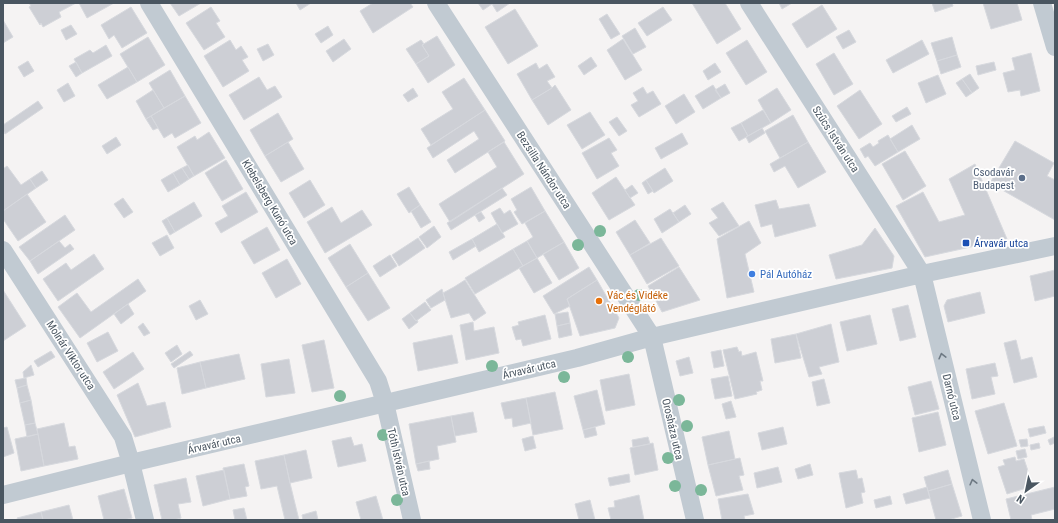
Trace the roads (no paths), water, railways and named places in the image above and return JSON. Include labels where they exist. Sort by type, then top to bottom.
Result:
[{"type":"street","name":"Klebelsberg Kunó utca","points":[[149,3],[378,381],[386,403]]},
{"type":"street","name":"Bezsilla Nándor utca","points":[[436,3],[652,337]]},
{"type":"street","name":"Szűcs István utca","points":[[749,3],[922,274]]},
{"type":"street","points":[[1042,3],[1055,47]]},
{"type":"street","name":"Árvavár utca","points":[[3,495],[577,358],[652,337],[922,274],[1055,246]]},
{"type":"street","name":"Molnár Viktor utca","points":[[3,250],[124,437],[132,463],[145,520]]},
{"type":"street","name":"Darnó utca","points":[[922,274],[982,520]]},
{"type":"street","name":"Orosháza utca","points":[[652,337],[695,520]]},
{"type":"street","name":"Tóth István utca","points":[[386,403],[412,520]]},
{"type":"place","name":"Csodavár Budapest","points":[[1022,178]]},
{"type":"place","name":"Árvavár utca","points":[[966,243]]},
{"type":"place","name":"Pál Autóház","points":[[752,274]]},
{"type":"place","name":"Vác és Vidéke Vendéglátó","points":[[599,301]]}]
